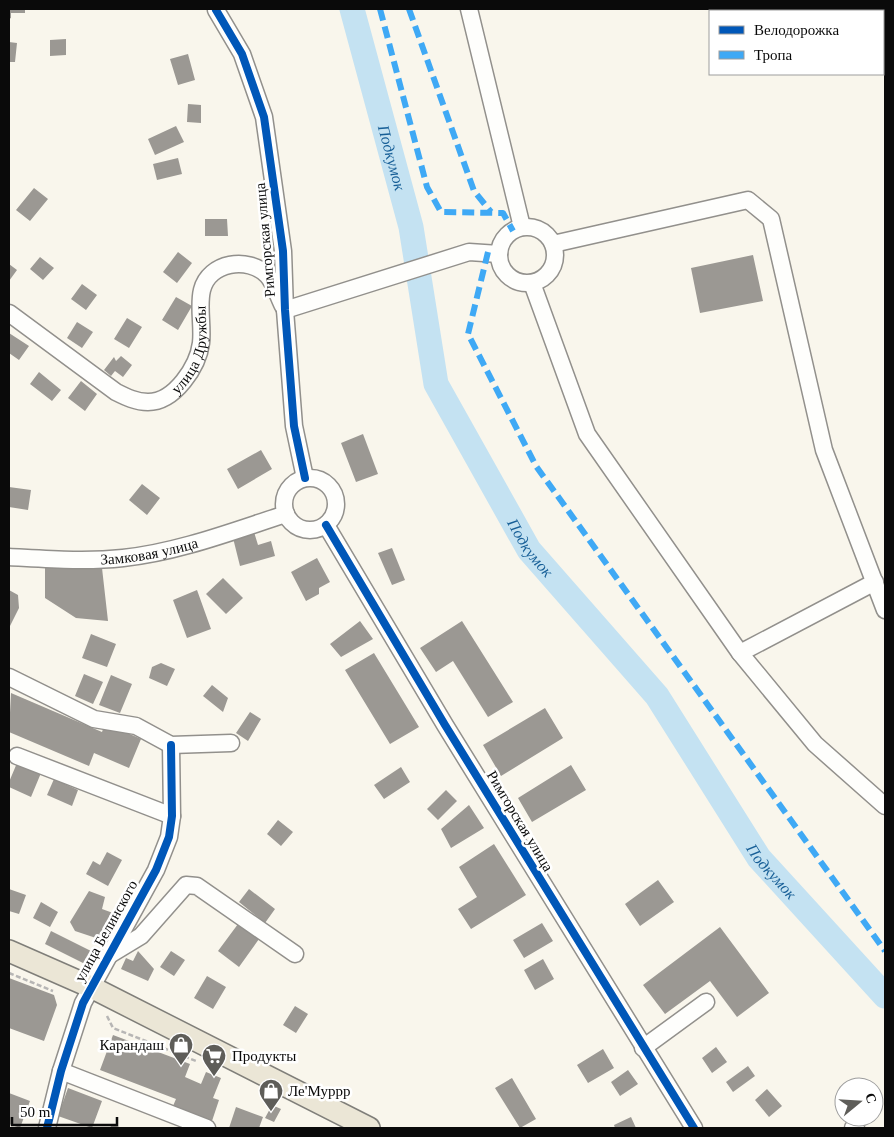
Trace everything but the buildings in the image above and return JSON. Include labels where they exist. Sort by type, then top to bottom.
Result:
[{"type":"main road","points":[[9,951],[91,987],[367,1122]]},
{"type":"street","points":[[469,9],[522,227]]},
{"type":"street","name":"Римгорская улица","points":[[216,10],[242,54],[264,117],[283,251],[285,310],[294,426],[305,478]]},
{"type":"street","points":[[553,244],[748,200],[771,219],[824,450],[885,610]]},
{"type":"street","points":[[522,227],[540,230],[553,244],[555,252],[552,268],[547,275],[532,283],[516,281],[509,276],[500,262],[499,254],[506,237],[522,227]]},
{"type":"street","points":[[285,310],[469,252],[499,254]]},
{"type":"street","name":"улица Дружбы","points":[[9,313],[116,392],[133,400],[151,402],[169,394],[196,364],[201,343],[202,289],[211,273],[231,264],[249,263],[268,275],[285,310]]},
{"type":"street","points":[[532,283],[587,434],[740,654],[815,744],[885,806]]},
{"type":"street","points":[[305,478],[322,481],[334,493],[336,511],[326,525],[311,531],[303,530],[290,521],[284,507],[287,492],[292,486],[305,478]]},
{"type":"street","name":"Замковая улица","points":[[9,557],[76,561],[124,558],[182,548],[286,514]]},
{"type":"street","name":"Римгорская улица","points":[[326,525],[643,1048],[694,1128]]},
{"type":"street","points":[[740,654],[875,582]]},
{"type":"street","points":[[9,677],[94,719],[136,726],[171,745],[231,743]]},
{"type":"street","name":"улица Белинского","points":[[47,1128],[61,1071],[82,1003],[156,870],[169,837],[172,816],[171,745]]},
{"type":"street","points":[[17,756],[172,816]]},
{"type":"street","points":[[106,958],[141,936],[186,884],[198,886],[295,954]]},
{"type":"street","points":[[643,1048],[706,1002]]},
{"type":"street","points":[[61,1071],[207,1128]]},
{"type":"green space","points":[[885,9],[885,71],[884,10],[871,10]]},
{"type":"waterway","name":"Подкумок","points":[[352,9],[411,227],[436,384],[529,550],[657,696],[759,858],[885,996]]},
{"type":"marked path","points":[[380,9],[427,187],[441,212],[503,213],[513,231]]},
{"type":"marked path","points":[[409,9],[474,191],[491,212]]},
{"type":"marked path","points":[[488,252],[468,334],[536,466],[885,951]]},
{"type":"cycle path","points":[[216,10],[242,54],[264,117],[283,251],[285,310],[294,426],[305,478]]},
{"type":"cycle path","points":[[326,525],[445,725],[694,1128]]},
{"type":"cycle path","points":[[47,1128],[61,1071],[83,1003],[156,870],[169,837],[172,816],[171,745]]},
{"type":"place","name":"Карандаш","points":[[181,1066]]},
{"type":"place","name":"Продукты","points":[[214,1077]]},
{"type":"place","name":"Ле'Муррр","points":[[271,1112]]}]
